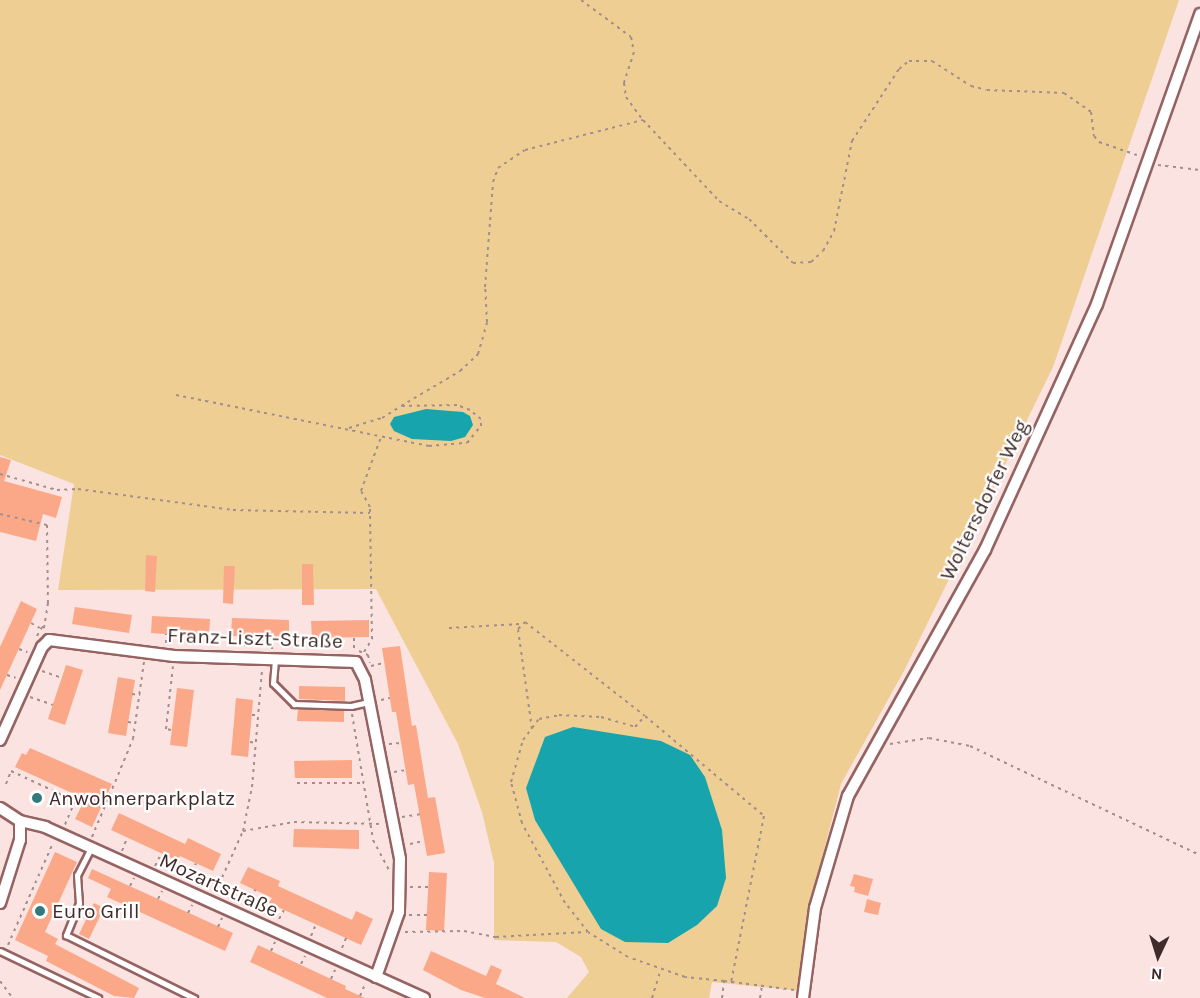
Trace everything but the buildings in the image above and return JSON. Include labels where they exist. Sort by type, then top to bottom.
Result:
[{"type":"street","name":"Woltersdorfer Weg","points":[[803,994],[820,887],[848,796],[873,747],[990,540],[1097,304],[1200,14]]},
{"type":"street","name":"Franz-Liszt-Straße","points":[[0,740],[27,667],[49,640],[145,654],[174,651],[273,654],[356,662],[365,680],[400,823],[406,883],[396,925],[371,979]]},
{"type":"street","name":"Mozartstraße","points":[[0,808],[20,821],[59,828],[91,848],[371,979],[424,998]]},
{"type":"street","points":[[0,903],[20,840],[20,821]]},
{"type":"lane","points":[[273,654],[273,683],[294,705],[351,706],[369,702]]},
{"type":"lane","points":[[91,848],[77,875],[79,903],[66,935],[194,998]]},
{"type":"lane","points":[[2,952],[98,998]]},
{"type":"path","points":[[581,0],[631,37],[634,52],[624,83],[626,98],[643,120],[719,201],[749,219],[793,263],[802,265],[811,262],[823,251],[834,231],[841,180],[859,127],[899,69],[909,62],[932,61],[971,86],[987,90],[1064,93],[1091,112],[1094,136],[1099,142],[1147,161],[1200,170]]},
{"type":"path","points":[[347,429],[382,418],[460,371],[478,354],[487,321],[486,279],[493,182],[498,168],[525,150],[643,120]]},
{"type":"path","points":[[176,395],[231,404],[326,428],[347,429],[429,446],[457,447],[467,443],[481,426],[476,413],[457,405],[401,406]]},
{"type":"path","points":[[364,652],[372,639],[370,513],[361,491],[362,480],[381,437]]},
{"type":"path","points":[[0,474],[57,490],[78,489],[233,510],[370,513]]},
{"type":"path","points":[[0,514],[46,525],[48,603],[27,667],[18,679],[17,691],[53,705]]},
{"type":"path","points":[[31,623],[54,629]]},
{"type":"path","points":[[520,624],[532,729]]},
{"type":"path","points":[[449,628],[533,625],[764,816],[731,982]]},
{"type":"path","points":[[166,634],[165,645],[174,651],[166,729],[171,730]]},
{"type":"path","points":[[193,646],[194,635]]},
{"type":"path","points":[[245,637],[245,648]]},
{"type":"path","points":[[273,638],[273,654]]},
{"type":"path","points":[[326,638],[326,650]]},
{"type":"path","points":[[354,638],[354,651]]},
{"type":"path","points":[[184,646],[203,646]]},
{"type":"path","points":[[234,648],[254,648]]},
{"type":"path","points":[[19,649],[30,653]]},
{"type":"path","points":[[213,896],[243,831],[257,743],[263,654],[273,654],[283,649]]},
{"type":"path","points":[[315,650],[335,650]]},
{"type":"path","points":[[345,651],[364,652]]},
{"type":"path","points":[[364,652],[371,666],[373,677]]},
{"type":"path","points":[[82,836],[91,840],[120,773],[135,723],[145,654]]},
{"type":"path","points":[[371,666],[384,663]]},
{"type":"path","points":[[27,667],[62,678]]},
{"type":"path","points":[[7,675],[18,679]]},
{"type":"path","points":[[132,694],[140,695]]},
{"type":"path","points":[[380,711],[378,700],[390,698]]},
{"type":"path","points":[[169,702],[175,702]]},
{"type":"path","points":[[351,706],[369,824],[382,861],[406,883],[409,894]]},
{"type":"path","points":[[252,715],[259,715]]},
{"type":"path","points":[[645,716],[635,727],[601,717],[560,715],[539,719],[523,740],[511,782],[522,823],[565,903],[588,932],[628,957],[661,969],[803,994]]},
{"type":"path","points":[[128,722],[135,723]]},
{"type":"path","points":[[385,734],[389,754]]},
{"type":"path","points":[[873,747],[929,738],[970,746],[1200,855]]},
{"type":"path","points":[[249,742],[257,743]]},
{"type":"path","points":[[387,745],[401,743]]},
{"type":"path","points":[[391,763],[395,784]]},
{"type":"path","points":[[392,772],[406,770]]},
{"type":"path","points":[[2,952],[59,828],[75,801],[11,771],[6,783]]},
{"type":"path","points":[[309,778],[309,783]]},
{"type":"path","points":[[337,778],[337,783]]},
{"type":"path","points":[[297,783],[363,783]]},
{"type":"path","points":[[400,806],[400,823]]},
{"type":"path","points":[[243,831],[311,822],[400,823],[420,814]]},
{"type":"path","points":[[311,822],[311,829]]},
{"type":"path","points":[[342,824],[342,830]]},
{"type":"path","points":[[59,828],[73,832]]},
{"type":"path","points":[[405,836],[408,851]]},
{"type":"path","points":[[128,838],[121,854],[129,858]]},
{"type":"path","points":[[407,845],[424,841]]},
{"type":"path","points":[[146,865],[154,869],[161,854]]},
{"type":"path","points":[[186,884],[196,863]]},
{"type":"path","points":[[130,886],[134,877]]},
{"type":"path","points":[[406,883],[429,887]]},
{"type":"path","points":[[158,899],[163,890]]},
{"type":"path","points":[[246,911],[255,890]]},
{"type":"path","points":[[188,913],[193,903]]},
{"type":"path","points":[[407,908],[402,932],[464,931],[496,937],[588,932]]},
{"type":"path","points":[[277,925],[284,910]]},
{"type":"path","points":[[406,914],[427,915]]},
{"type":"path","points":[[218,927],[223,917]]},
{"type":"path","points":[[309,939],[316,924]]},
{"type":"path","points":[[339,953],[346,938]]},
{"type":"path","points":[[272,951],[276,941]]},
{"type":"path","points":[[301,964],[306,955]]},
{"type":"path","points":[[331,979],[336,969]]},
{"type":"path","points":[[652,998],[661,969]]},
{"type":"path","points":[[360,996],[371,979]]},
{"type":"path","points":[[0,981],[14,998]]},
{"type":"path","points":[[722,998],[724,981]]},
{"type":"path","points":[[760,998],[762,985]]},
{"type":"shaded area","points":[[0,0],[1179,0],[1053,367],[904,671],[841,784],[809,909],[803,991],[712,982],[709,998],[567,998],[589,972],[581,957],[556,942],[494,940],[494,863],[482,812],[458,744],[376,589],[58,590],[74,484],[0,455]]},
{"type":"water","points":[[426,409],[463,412],[470,416],[473,425],[465,437],[451,441],[412,439],[394,431],[390,424],[394,417]]},
{"type":"water","points":[[573,727],[661,741],[690,755],[705,777],[722,830],[726,878],[717,906],[697,925],[668,943],[625,942],[601,929],[535,820],[526,788],[545,737]]},
{"type":"place","name":"Anwohnerparkplatz","points":[[37,798]]},
{"type":"place","name":"Euro Grill","points":[[40,911]]}]
